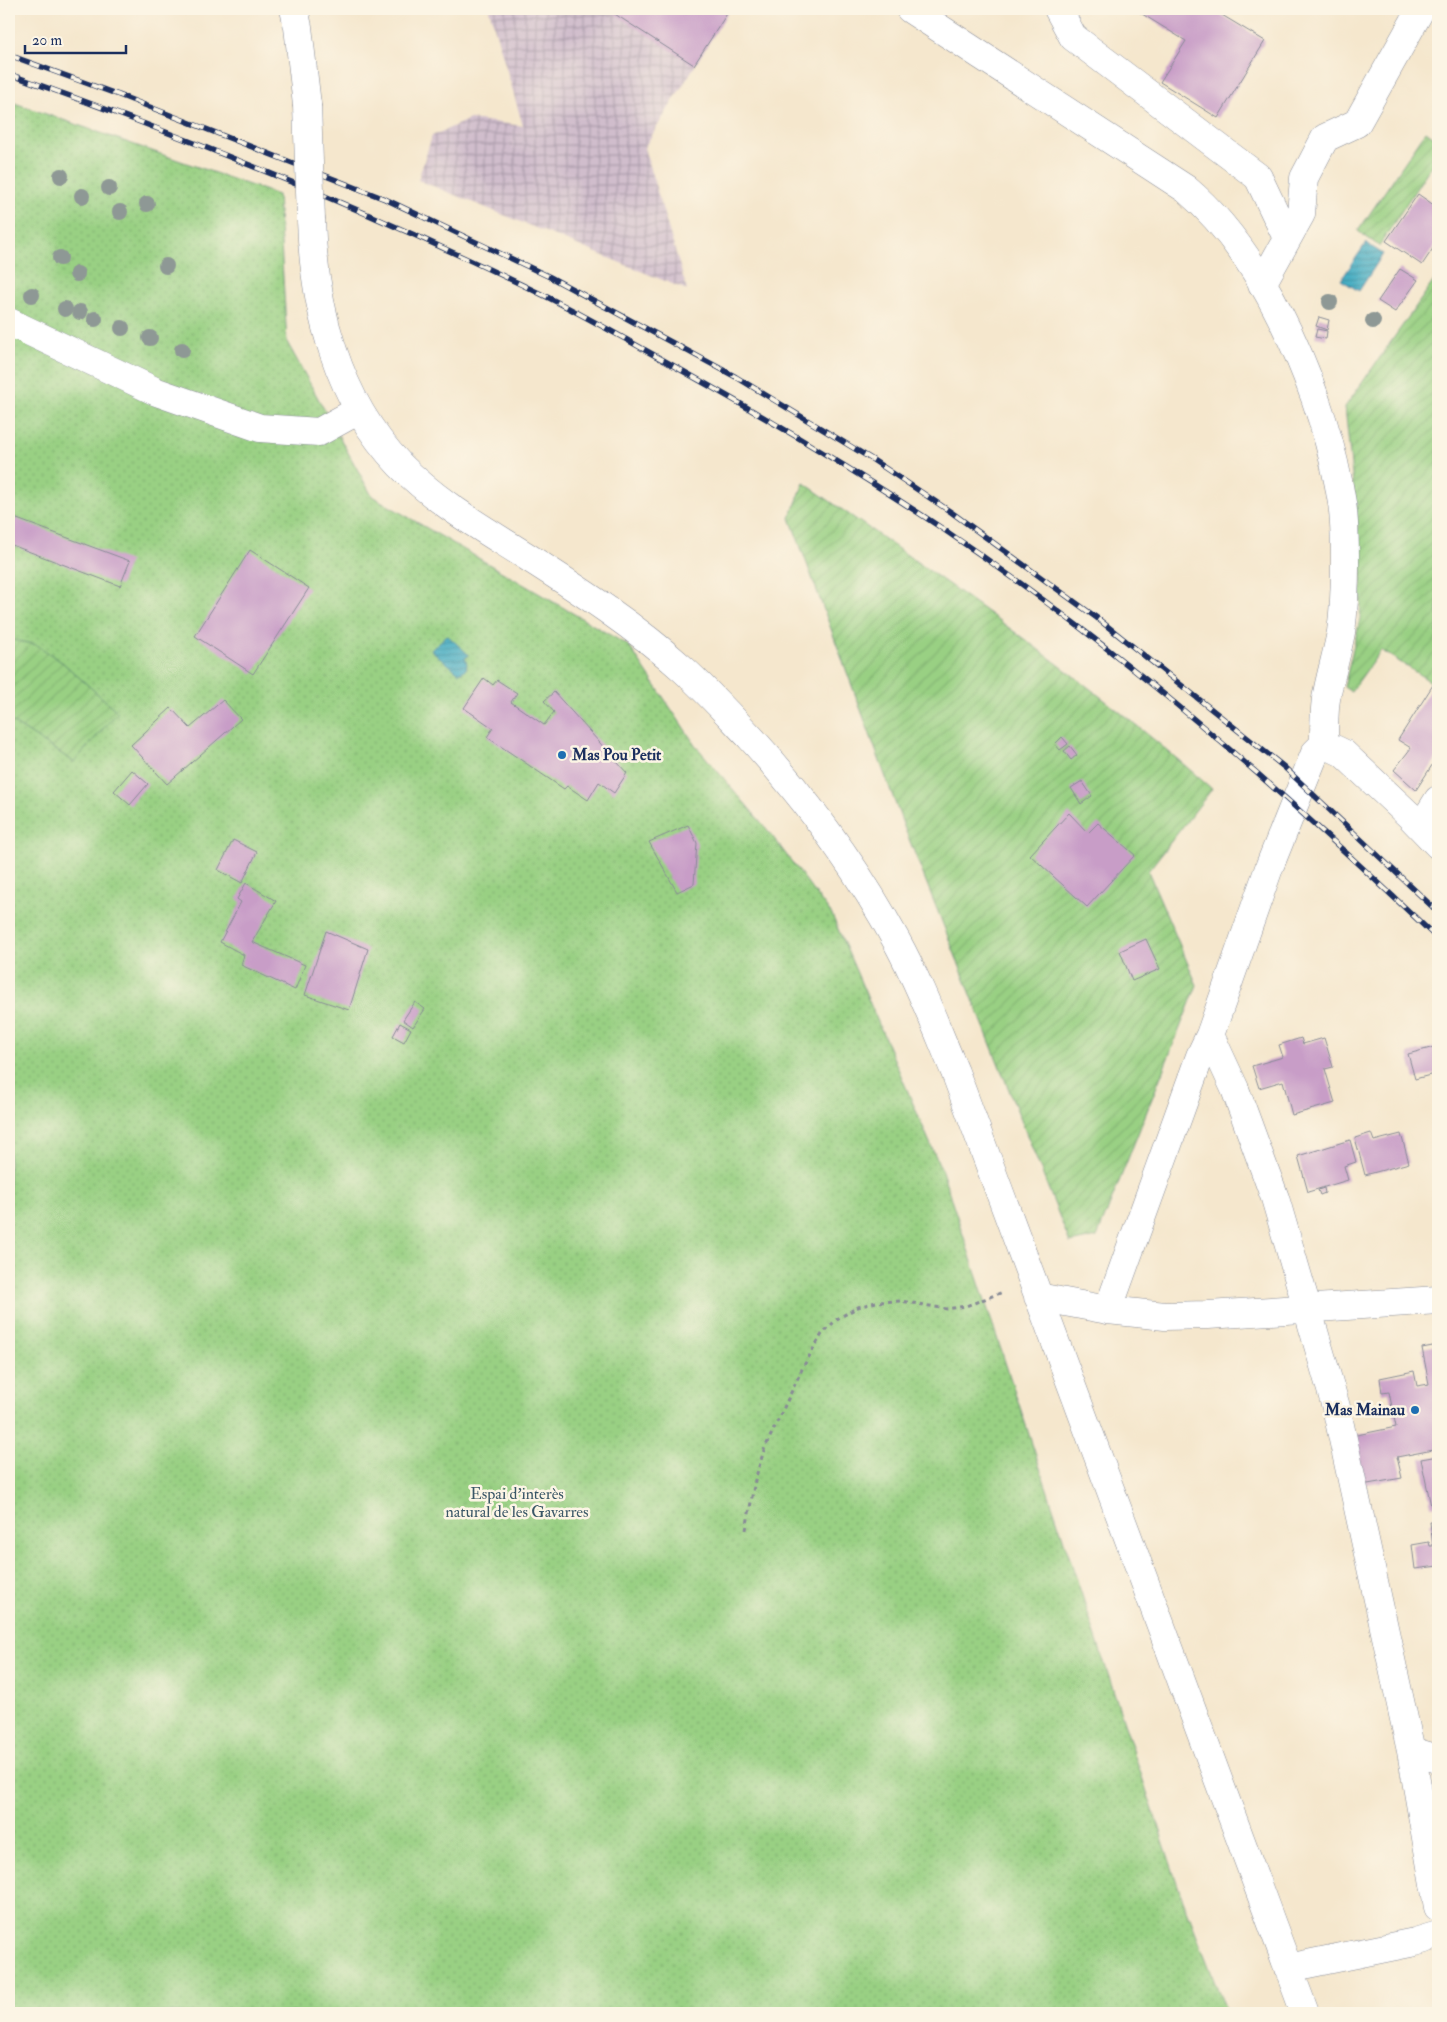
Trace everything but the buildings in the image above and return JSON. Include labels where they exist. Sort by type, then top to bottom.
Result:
[{"type":"street","points":[[294,9],[307,105],[312,256],[320,305],[330,346],[359,410],[399,464],[428,490],[461,515],[584,593],[626,623],[684,670],[722,707],[782,773],[820,820],[864,884],[897,941],[958,1081],[1305,2013]]},
{"type":"street","points":[[910,9],[1186,189],[1223,228],[1252,266],[1294,346],[1320,412],[1334,463],[1342,504],[1345,528],[1345,565],[1341,632],[1326,700],[1324,744],[1314,753],[1270,865],[1210,1035],[1200,1056],[1108,1310]]},
{"type":"street","points":[[1058,9],[1073,37],[1258,177],[1288,238]]},
{"type":"street","points":[[1262,284],[1301,214],[1304,178],[1325,138],[1357,123],[1421,9]]},
{"type":"street","points":[[12,325],[157,392],[260,428],[319,432],[359,410]]},
{"type":"street","points":[[1324,744],[1343,753],[1430,836]]},
{"type":"street","points":[[1430,836],[1438,800]]},
{"type":"street","points":[[1210,1035],[1235,1089],[1275,1198],[1336,1407],[1411,1752],[1438,1907]]},
{"type":"street","points":[[1038,1297],[1108,1310],[1165,1316],[1438,1300]]},
{"type":"street","points":[[1411,1752],[1438,1759]]},
{"type":"street","points":[[1288,1968],[1415,1942],[1438,1935]]},
{"type":"path","points":[[746,1530],[755,1480],[764,1450],[803,1367],[822,1334],[837,1318],[858,1307],[876,1302],[901,1301],[947,1309],[966,1306],[1005,1291],[1038,1297]]},
{"type":"shaded area","points":[[489,9],[730,9],[644,148],[687,290],[418,180],[432,136],[470,119],[523,126]]},
{"type":"green space","name":"Espai d'interès natural de les Gavarres","points":[[9,101],[278,195],[287,342],[372,496],[629,646],[696,746],[766,828],[832,915],[942,1171],[1180,1892],[1227,2013],[9,2013]]},
{"type":"green space","points":[[1426,131],[1438,140],[1438,155],[1379,246],[1358,231]]},
{"type":"green space","points":[[1438,275],[1438,629],[1436,633],[1438,634],[1438,670],[1431,682],[1381,650],[1351,692],[1344,687],[1360,619],[1362,572],[1345,407]]},
{"type":"green space","points":[[804,483],[1064,668],[1163,747],[1212,789],[1148,871],[1197,985],[1097,1237],[1070,1243],[903,824],[790,518]]},
{"type":"green space","points":[[9,639],[37,645],[63,663],[118,712],[74,762],[9,720]]},
{"type":"water","points":[[1366,243],[1383,254],[1359,291],[1341,280]]},
{"type":"water","points":[[447,635],[469,655],[465,658],[466,669],[459,673],[431,650]]},
{"type":"railway","points":[[9,55],[119,95],[385,199],[550,277],[736,377],[870,458],[951,512],[1097,618],[1284,767],[1438,912]]},
{"type":"railway","points":[[9,74],[77,98],[278,177],[344,204],[476,263],[580,314],[796,436],[943,529],[1009,575],[1137,672],[1320,829],[1438,939]]},
{"type":"place","name":"Mas Pou Petit","points":[[562,755]]},
{"type":"place","name":"Mas Mainau","points":[[1415,1410]]}]
